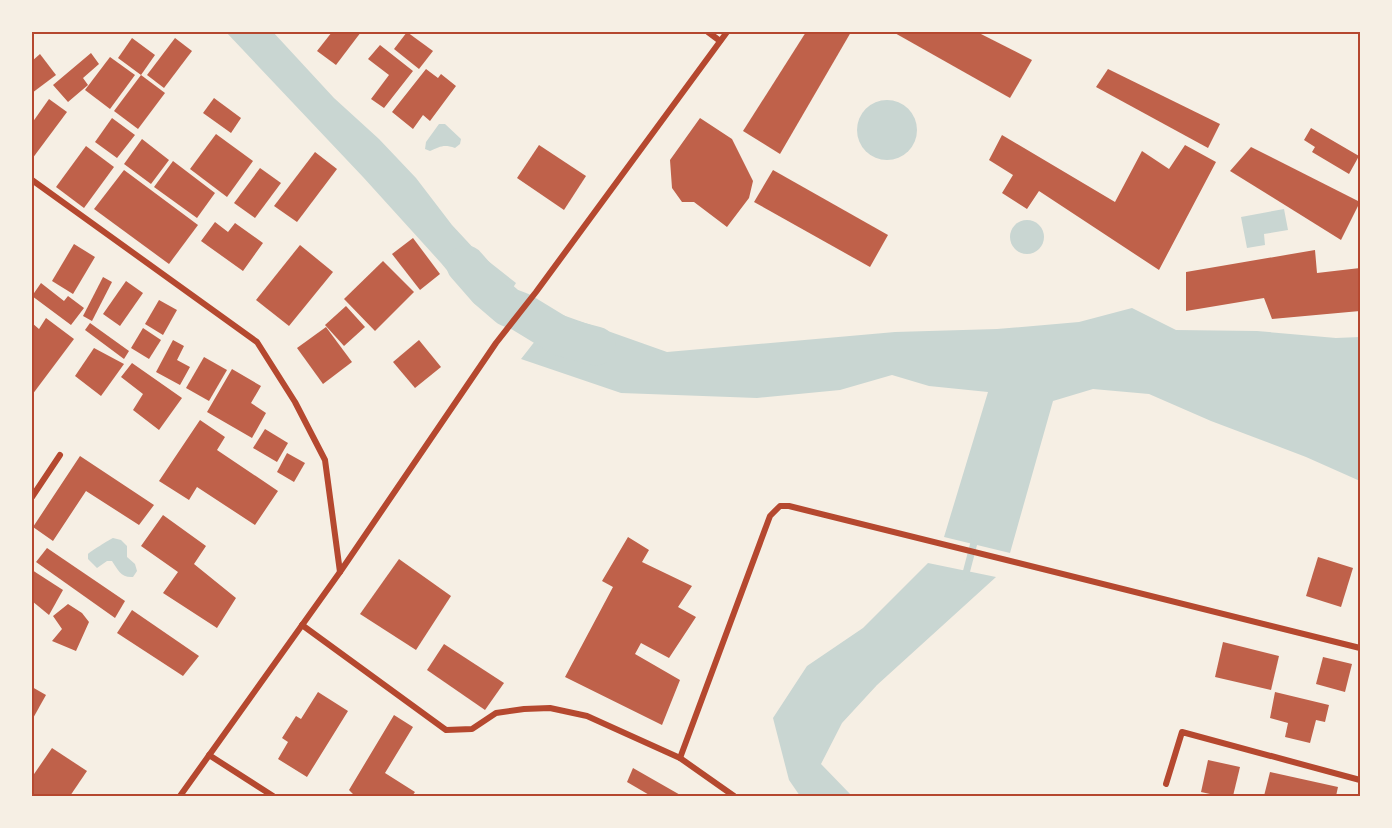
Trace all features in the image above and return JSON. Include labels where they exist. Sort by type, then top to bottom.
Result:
[{"type":"street","points":[[708,32],[720,41]]},
{"type":"street","points":[[180,796],[340,572],[496,343],[727,32]]},
{"type":"street","points":[[32,180],[257,342],[295,402],[325,460],[340,572]]},
{"type":"street","points":[[32,497],[60,455]]},
{"type":"street","points":[[680,758],[766,526],[775,510],[780,506],[789,506],[1360,648]]},
{"type":"street","points":[[302,625],[446,730],[472,729],[496,713],[524,709],[550,708],[586,716],[680,758],[734,796]]},
{"type":"street","points":[[1166,784],[1182,732],[1360,780]]},
{"type":"street","points":[[209,755],[273,796]]},
{"type":"shaded area","points":[[226,32],[273,32],[334,98],[379,139],[416,178],[452,225],[478,253],[516,283],[495,315],[475,304],[363,177]]},
{"type":"shaded area","points":[[887,100],[908,109],[917,130],[908,151],[887,160],[866,151],[857,130],[866,109]]},
{"type":"shaded area","points":[[439,124],[445,124],[461,139],[460,144],[455,148],[444,146],[430,151],[425,149],[426,142]]},
{"type":"shaded area","points":[[1284,209],[1288,230],[1264,234],[1265,245],[1247,248],[1241,217]]},
{"type":"shaded area","points":[[1027,220],[1039,225],[1044,237],[1039,249],[1027,254],[1015,249],[1010,237],[1015,225]]},
{"type":"shaded area","points":[[1132,308],[1176,330],[1257,331],[1336,338],[1360,337],[1360,481],[1149,394],[1093,389],[1053,401],[1010,553],[944,537],[988,392],[929,386],[892,375],[840,390],[757,398],[621,393],[521,359],[557,313],[667,352],[895,332],[997,329],[1079,322]]},
{"type":"shaded area","points":[[113,538],[121,540],[127,546],[127,557],[135,564],[137,571],[133,577],[123,575],[112,561],[107,561],[97,568],[88,559],[88,554]]},
{"type":"shaded area","points":[[928,563],[996,577],[877,685],[842,723],[821,764],[852,796],[800,796],[789,780],[773,718],[807,666],[863,628]]},
{"type":"building","points":[[332,32],[361,32],[336,65],[317,51]]},
{"type":"building","points":[[407,32],[433,51],[419,69],[394,49]]},
{"type":"building","points":[[806,32],[851,32],[780,154],[743,131]]},
{"type":"building","points":[[893,32],[977,32],[1032,60],[1010,98]]},
{"type":"building","points":[[132,38],[155,55],[141,75],[118,58]]},
{"type":"building","points":[[175,38],[192,51],[164,88],[147,75]]},
{"type":"building","points":[[380,45],[413,71],[384,108],[371,99],[389,75],[368,59]]},
{"type":"building","points":[[91,53],[99,64],[83,78],[88,85],[68,102],[53,85]]},
{"type":"building","points":[[40,54],[56,75],[32,93],[32,61]]},
{"type":"building","points":[[110,57],[135,75],[110,109],[85,90]]},
{"type":"building","points":[[426,69],[438,78],[441,74],[456,86],[430,121],[423,115],[413,129],[392,112]]},
{"type":"building","points":[[1108,69],[1220,124],[1208,148],[1096,87]]},
{"type":"building","points":[[141,75],[165,93],[138,129],[114,111]]},
{"type":"building","points":[[214,98],[241,118],[231,133],[203,113]]},
{"type":"building","points":[[49,99],[67,112],[32,159],[32,123]]},
{"type":"building","points":[[112,118],[135,135],[117,158],[95,142]]},
{"type":"building","points":[[700,118],[732,139],[753,181],[749,198],[727,227],[694,202],[682,202],[672,188],[670,160]]},
{"type":"building","points":[[1311,128],[1359,156],[1349,174],[1312,152],[1315,147],[1304,140]]},
{"type":"building","points":[[216,134],[253,161],[227,197],[190,169]]},
{"type":"building","points":[[1002,135],[1115,202],[1142,151],[1169,169],[1185,145],[1216,162],[1159,270],[1039,191],[1027,209],[1002,193],[1013,175],[989,160]]},
{"type":"building","points":[[142,139],[169,160],[151,184],[124,164]]},
{"type":"building","points":[[539,145],[586,176],[564,210],[517,178]]},
{"type":"building","points":[[86,146],[114,167],[84,208],[56,187]]},
{"type":"building","points":[[1251,147],[1360,202],[1341,240],[1230,171]]},
{"type":"building","points":[[315,152],[337,169],[297,222],[274,206]]},
{"type":"building","points":[[173,161],[215,193],[197,218],[154,187]]},
{"type":"building","points":[[260,168],[281,183],[255,218],[234,203]]},
{"type":"building","points":[[124,170],[198,225],[169,264],[94,209]]},
{"type":"building","points":[[773,170],[888,235],[870,267],[754,202]]},
{"type":"building","points":[[215,222],[228,232],[235,223],[263,243],[243,271],[201,241]]},
{"type":"building","points":[[413,238],[440,274],[420,290],[392,254]]},
{"type":"building","points":[[74,244],[95,257],[73,294],[52,281]]},
{"type":"building","points":[[300,245],[333,272],[289,326],[256,300]]},
{"type":"building","points":[[1315,250],[1317,273],[1360,268],[1360,311],[1272,319],[1264,298],[1186,311],[1186,272]]},
{"type":"building","points":[[383,261],[414,292],[375,331],[344,299]]},
{"type":"building","points":[[103,277],[112,282],[92,321],[83,316]]},
{"type":"building","points":[[126,281],[143,293],[120,326],[103,314]]},
{"type":"building","points":[[41,283],[64,301],[68,296],[84,308],[71,325],[32,296]]},
{"type":"building","points":[[159,300],[177,310],[163,335],[145,324]]},
{"type":"building","points":[[346,306],[365,327],[344,346],[325,325]]},
{"type":"building","points":[[46,318],[74,339],[32,395],[32,323],[39,329]]},
{"type":"building","points":[[90,323],[129,351],[124,359],[85,330]]},
{"type":"building","points":[[326,327],[352,362],[323,384],[297,348]]},
{"type":"building","points":[[143,328],[161,340],[149,359],[131,348]]},
{"type":"building","points":[[173,340],[184,346],[177,360],[190,367],[180,385],[156,372]]},
{"type":"building","points":[[419,340],[441,367],[415,388],[393,362]]},
{"type":"building","points":[[94,348],[124,364],[101,396],[75,376]]},
{"type":"building","points":[[204,357],[227,370],[209,401],[186,388]]},
{"type":"building","points":[[132,363],[182,398],[159,430],[133,410],[143,394],[121,377]]},
{"type":"building","points":[[232,369],[261,386],[251,403],[266,413],[252,438],[207,412]]},
{"type":"building","points":[[200,420],[225,437],[217,450],[278,491],[255,525],[197,487],[189,500],[159,481]]},
{"type":"building","points":[[265,429],[288,443],[277,462],[253,448]]},
{"type":"building","points":[[287,453],[305,463],[294,482],[277,472]]},
{"type":"building","points":[[80,456],[154,505],[139,525],[86,491],[53,541],[33,527]]},
{"type":"building","points":[[163,515],[206,546],[194,564],[236,598],[217,628],[163,593],[178,572],[141,546]]},
{"type":"building","points":[[628,537],[649,550],[642,562],[692,586],[678,607],[696,617],[669,658],[641,643],[635,654],[680,680],[662,725],[565,677],[613,587],[602,581]]},
{"type":"building","points":[[47,548],[125,601],[115,618],[36,562]]},
{"type":"building","points":[[1318,557],[1353,568],[1341,607],[1306,596]]},
{"type":"building","points":[[399,559],[451,596],[416,650],[360,614]]},
{"type":"building","points":[[32,570],[63,590],[49,615],[32,601]]},
{"type":"building","points":[[68,604],[82,613],[89,622],[76,651],[52,641],[62,629],[53,616]]},
{"type":"building","points":[[132,610],[199,656],[183,676],[117,633]]},
{"type":"building","points":[[1223,642],[1279,656],[1271,690],[1215,677]]},
{"type":"building","points":[[444,644],[504,683],[485,710],[427,670]]},
{"type":"building","points":[[1323,657],[1352,664],[1345,692],[1316,684]]},
{"type":"building","points":[[32,687],[46,695],[32,720]]},
{"type":"building","points":[[318,692],[348,711],[307,777],[278,759],[288,742],[282,738],[296,716],[301,719]]},
{"type":"building","points":[[1275,692],[1329,705],[1325,722],[1316,720],[1310,743],[1285,737],[1288,723],[1270,718]]},
{"type":"building","points":[[394,715],[413,727],[385,773],[415,792],[412,796],[355,796],[349,790]]},
{"type":"building","points":[[52,748],[87,771],[70,796],[32,796],[32,777]]},
{"type":"building","points":[[1208,760],[1240,767],[1233,796],[1201,792]]},
{"type":"building","points":[[633,768],[682,796],[651,796],[627,782]]},
{"type":"building","points":[[1270,772],[1338,787],[1336,796],[1264,796]]},
{"type":"waterway","points":[[466,265],[487,289],[508,307],[521,312],[562,337],[596,346]]},
{"type":"waterway","points":[[962,578],[965,577],[976,535]]}]
